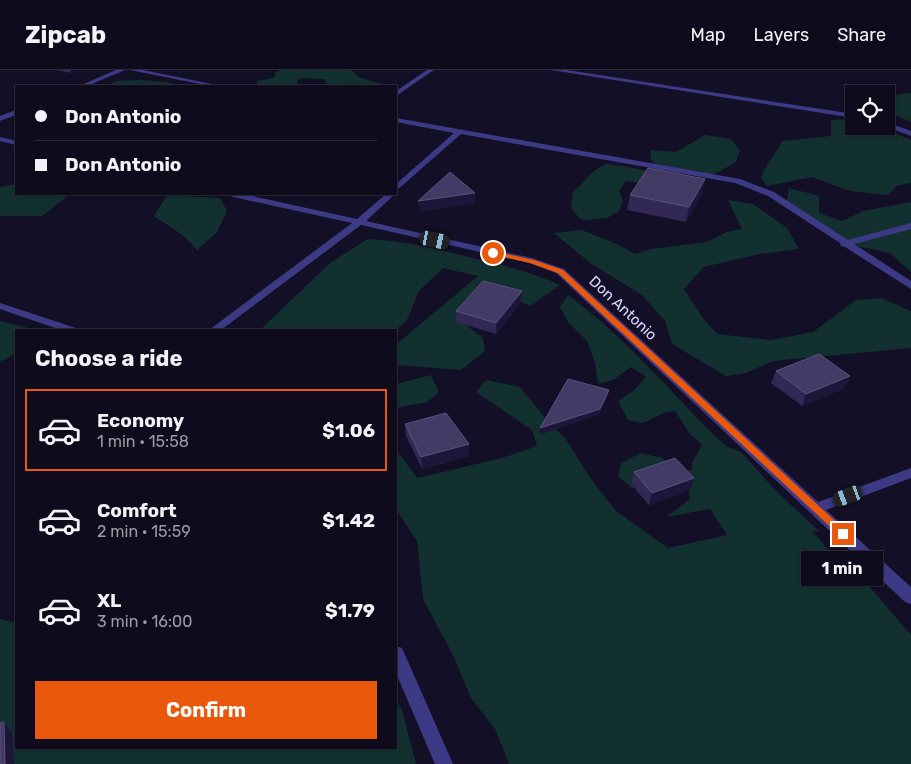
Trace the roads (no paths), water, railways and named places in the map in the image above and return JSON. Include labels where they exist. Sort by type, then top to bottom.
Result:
[{"type":"street","points":[[84,85],[122,70]]},
{"type":"street","points":[[133,70],[214,85]]},
{"type":"street","points":[[397,93],[431,70]]},
{"type":"street","points":[[554,70],[845,115]]},
{"type":"street","points":[[0,119],[15,112]]},
{"type":"street","points":[[397,120],[738,181],[771,194],[844,244],[911,286]]},
{"type":"street","points":[[895,128],[911,134]]},
{"type":"street","points":[[397,188],[460,131]]},
{"type":"street","points":[[0,139],[15,142]]},
{"type":"street","name":"Don Antonio","points":[[237,195],[532,261],[560,272],[911,597]]},
{"type":"street","points":[[215,329],[358,223],[390,195]]},
{"type":"street","points":[[844,244],[911,226]]},
{"type":"street","points":[[0,306],[69,329]]},
{"type":"street","points":[[816,508],[911,473]]},
{"type":"street","points":[[397,655],[444,764]]}]
